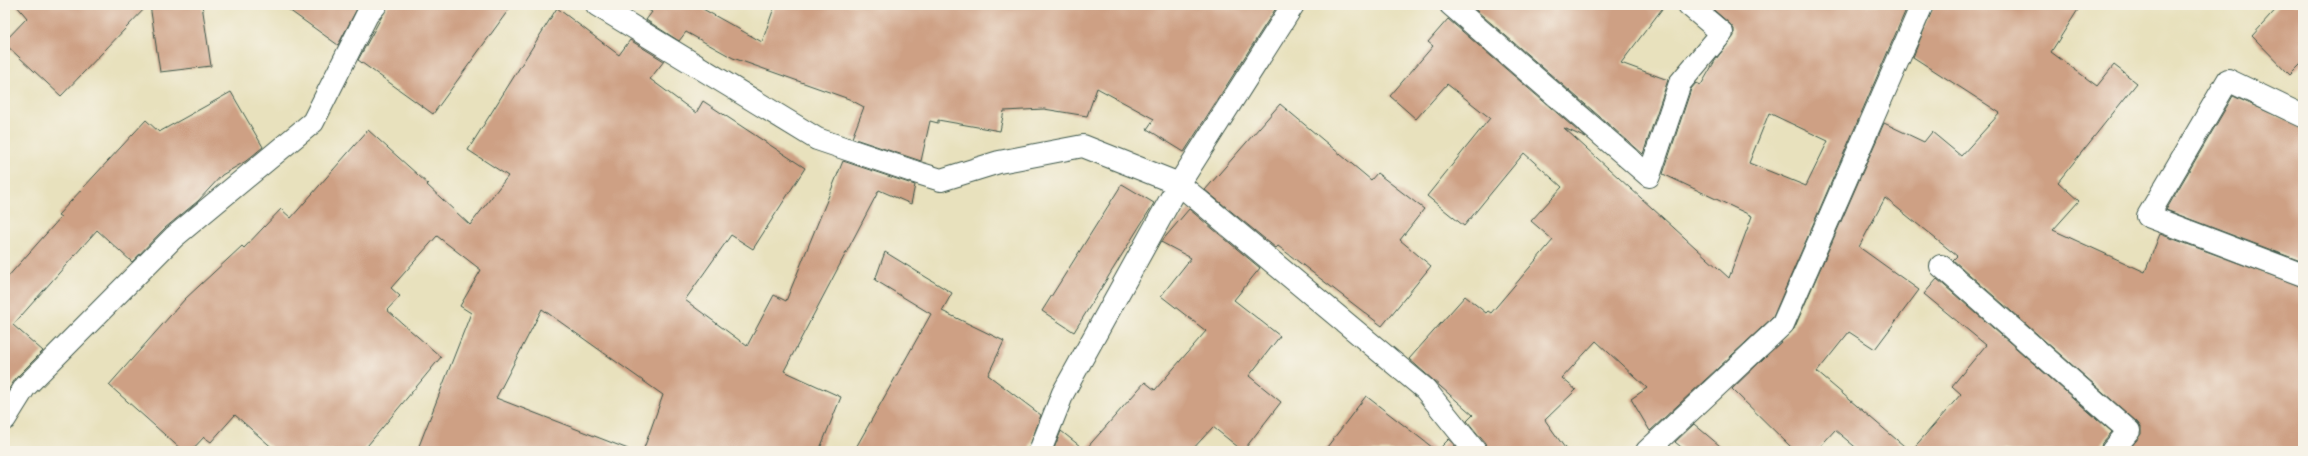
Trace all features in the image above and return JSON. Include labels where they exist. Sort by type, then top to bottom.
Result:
[{"type":"street","points":[[5,419],[25,388],[174,237],[313,122],[367,14],[376,5]]},
{"type":"street","points":[[597,5],[817,139],[901,168],[941,180],[999,162],[1083,146],[1179,184],[1425,389],[1475,451]]},
{"type":"street","points":[[1040,451],[1063,393],[1179,184],[1293,5]]},
{"type":"street","points":[[1451,5],[1649,176],[1680,83],[1722,33],[1688,5]]},
{"type":"street","points":[[1647,451],[1783,324],[1922,5]]},
{"type":"street","points":[[2303,116],[2228,80],[2148,216],[2303,275]]},
{"type":"street","points":[[1941,266],[2129,432],[2112,451]]},
{"type":"building","points":[[16,5],[148,5],[61,96],[5,44],[5,41],[27,18]]},
{"type":"building","points":[[150,5],[202,5],[211,66],[160,72]]},
{"type":"building","points":[[282,5],[359,5],[338,45]]},
{"type":"building","points":[[388,5],[512,5],[433,114],[358,60]]},
{"type":"building","points":[[639,5],[707,5],[703,9],[762,42],[775,5],[1278,5],[1184,152],[1147,129],[1154,119],[1097,88],[1087,116],[1044,109],[1004,111],[1000,131],[938,120],[938,123],[930,121],[921,161],[852,138],[864,107],[849,99],[733,58],[686,32],[679,41],[646,20],[652,12]]},
{"type":"building","points":[[1470,5],[1665,5],[1621,63],[1668,80],[1643,154]]},
{"type":"building","points":[[1708,5],[1908,5],[1773,317],[1650,431],[1631,399],[1647,388],[1596,341],[1562,378],[1576,390],[1545,420],[1567,451],[1487,451],[1485,443],[1467,421],[1473,415],[1409,359],[1465,296],[1486,313],[1488,311],[1491,313],[1553,240],[1531,221],[1562,187],[1524,153],[1464,226],[1427,196],[1490,118],[1447,84],[1416,119],[1390,96],[1433,46],[1428,42],[1448,19],[1586,138],[1564,128],[1729,278],[1752,216],[1663,174],[1691,89],[1696,83],[1701,85],[1716,59],[1734,36],[1734,29]],"holes":[[[1769,113],[1828,141],[1806,186],[1749,163]]]},
{"type":"building","points":[[1934,5],[2081,5],[2051,52],[2097,86],[2114,65],[2137,83],[2058,182],[2079,201],[2053,230],[2145,272],[2160,234],[2303,287],[2303,440],[2298,451],[2128,451],[2141,434],[2141,427],[2137,422],[1953,260],[1957,256],[1885,198],[1859,247],[1919,290],[1875,349],[1849,332],[1817,372],[1910,451],[1860,451],[1835,430],[1816,451],[1795,451],[1732,389],[1794,329],[1884,123],[1924,142],[1932,132],[1961,156],[2000,113],[1913,57]]},
{"type":"building","points":[[2280,5],[2303,5],[2303,62],[2290,75],[2252,36]]},
{"type":"building","points":[[557,8],[619,55],[630,40],[664,61],[650,79],[696,113],[703,101],[805,168],[753,249],[731,235],[685,300],[747,346],[774,295],[786,301],[843,161],[915,185],[911,204],[879,190],[784,371],[841,397],[819,451],[643,451],[663,395],[542,309],[496,398],[628,449],[627,451],[417,451],[471,313],[460,306],[481,270],[437,236],[391,288],[400,296],[387,310],[441,357],[363,451],[276,451],[235,415],[211,442],[204,437],[191,451],[183,451],[109,385],[185,299],[242,246],[244,248],[281,209],[291,218],[368,130],[428,184],[427,185],[470,225],[508,176],[468,150]]},
{"type":"building","points":[[231,92],[263,147],[246,161],[222,175],[198,201],[165,228],[132,262],[97,230],[13,325],[43,351],[16,378],[5,395],[5,280],[61,217],[58,215],[146,120],[159,132]]},
{"type":"building","points":[[2233,96],[2303,128],[2303,262],[2166,210]]},
{"type":"building","points":[[1280,104],[1371,180],[1377,173],[1424,209],[1400,240],[1431,266],[1382,326],[1278,246],[1276,248],[1205,190]]},
{"type":"building","points":[[1122,184],[1154,203],[1074,332],[1042,311]]},
{"type":"building","points":[[1189,209],[1260,268],[1234,300],[1280,336],[1249,376],[1281,402],[1243,451],[1213,427],[1191,451],[1053,451],[1061,431],[1085,450],[1145,382],[1155,390],[1206,331],[1161,296],[1191,258],[1161,242]]},
{"type":"building","points":[[885,252],[952,293],[942,311],[1004,341],[988,375],[1041,415],[1028,451],[854,451],[931,314],[875,280]]},
{"type":"building","points":[[1937,279],[2112,432],[2102,443],[2100,451],[1911,451],[1961,394],[1952,386],[1986,345],[1924,294]]},
{"type":"building","points":[[1366,396],[1437,451],[1324,451]]},
{"type":"building","points":[[1694,424],[1726,451],[1686,451],[1675,442]]},
{"type":"building","points":[[1449,439],[1459,451],[1437,451]]}]
